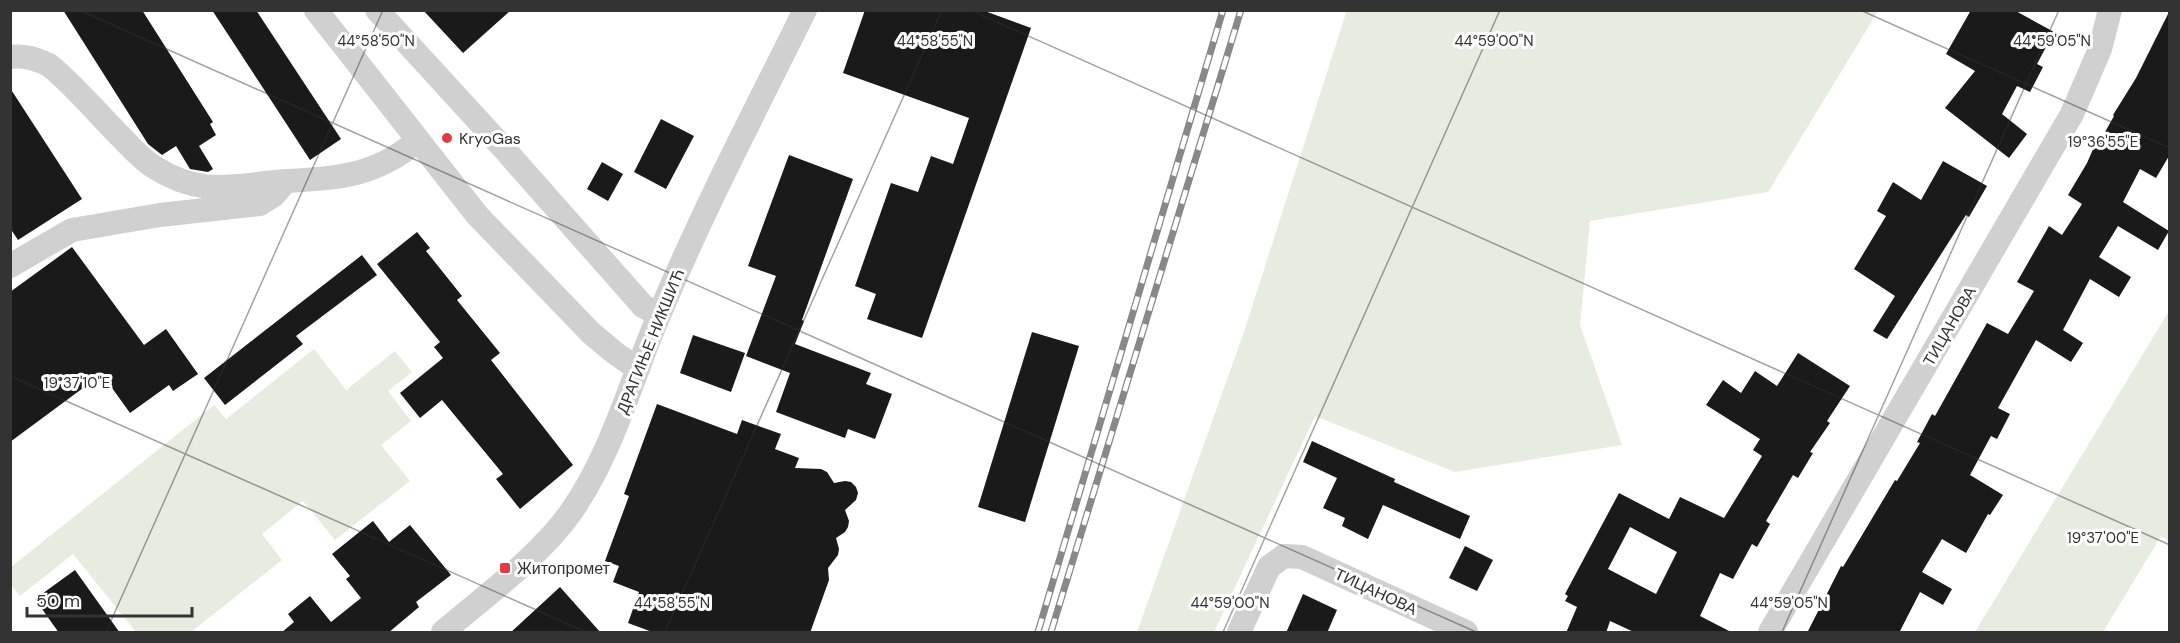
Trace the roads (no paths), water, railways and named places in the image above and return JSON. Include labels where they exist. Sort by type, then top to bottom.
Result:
[{"type":"street","points":[[316,10],[477,214],[569,311],[615,353],[638,369]]},
{"type":"street","points":[[377,10],[642,306],[659,315]]},
{"type":"street","name":"ДРАГИЊЕ НИКШИЋ","points":[[442,633],[536,552],[571,512],[602,460],[659,315],[699,223],[805,10]]},
{"type":"street","name":"ТИЦАНОВА","points":[[1770,633],[2072,114],[2100,49],[2110,10]]},
{"type":"street","points":[[10,57],[24,56],[49,65],[139,156],[152,166],[179,180],[217,189],[334,178],[366,171],[392,160],[418,140]]},
{"type":"street","points":[[10,266],[72,230],[160,215],[260,204],[274,195],[286,181]]},
{"type":"street","name":"ТИЦАНОВА","points":[[1239,633],[1269,567],[1284,556],[1302,557],[1466,633]]},
{"type":"railway","points":[[1038,632],[1223,10]]},
{"type":"railway","points":[[1051,632],[1241,10]]},
{"type":"place","name":"KryoGas","points":[[447,138]]},
{"type":"place","name":"Житопромет","points":[[505,568]]}]
